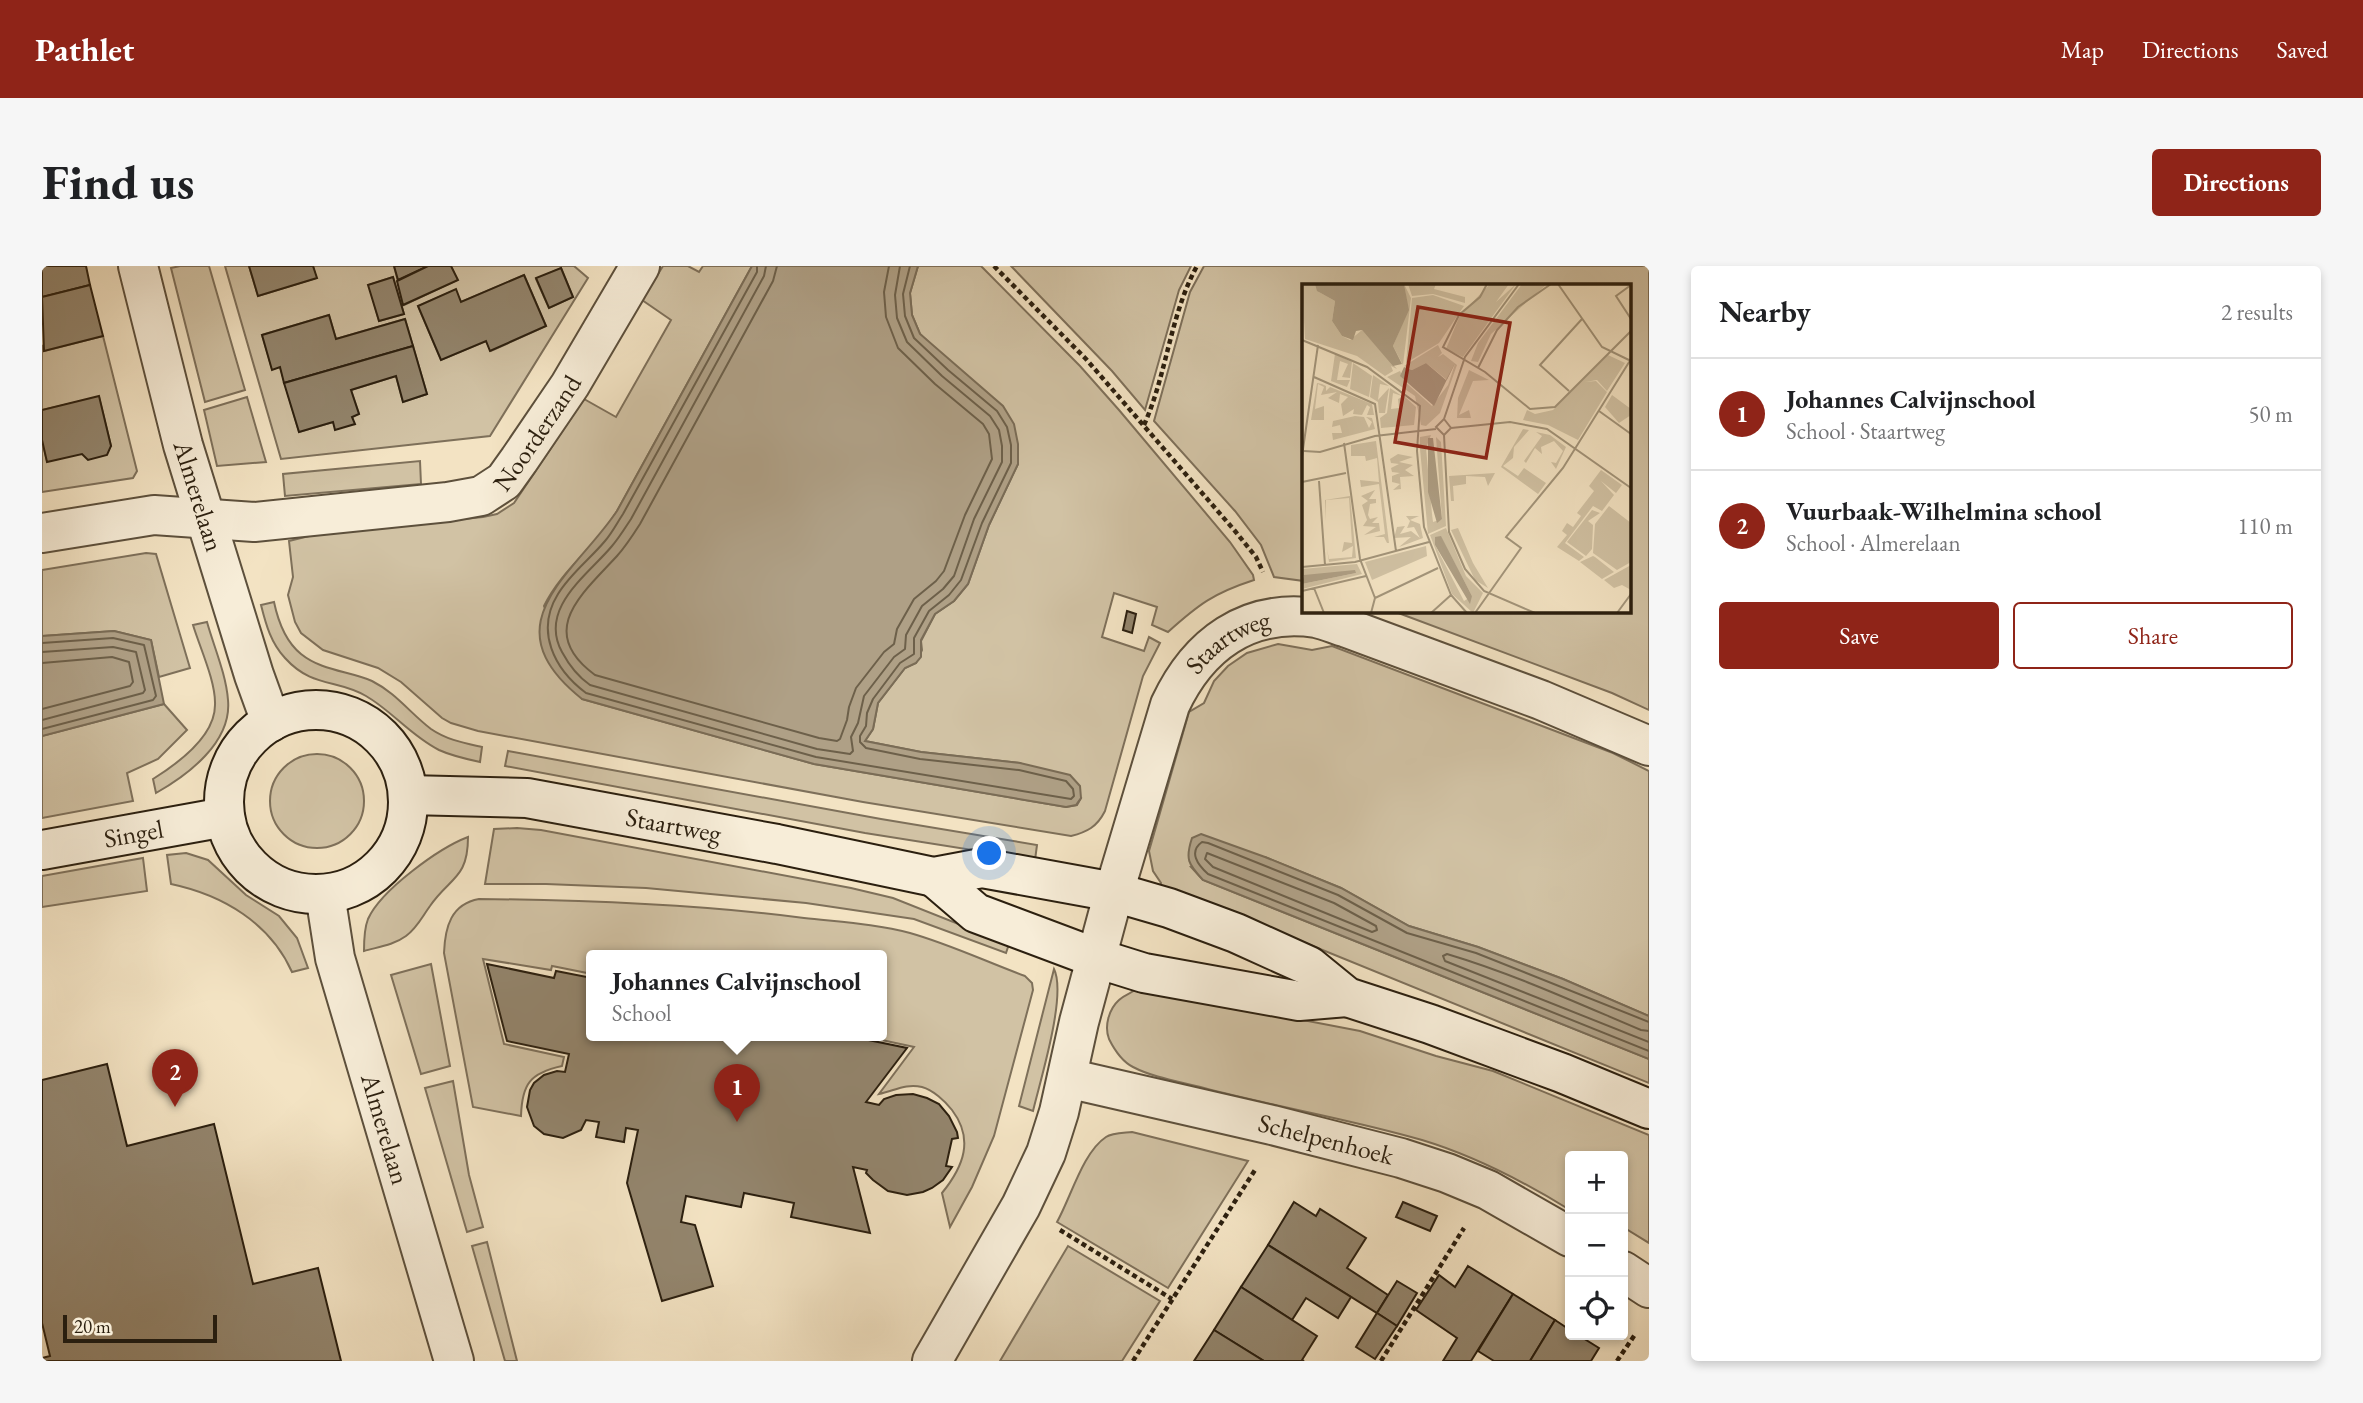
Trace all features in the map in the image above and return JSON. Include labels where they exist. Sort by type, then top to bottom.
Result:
[{"type":"street","name":"Almerelaan","points":[[138,266],[183,445],[271,722]]},
{"type":"street","name":"Noorderzand","points":[[42,533],[154,515],[254,522],[466,500],[494,489],[511,472],[570,385],[640,266]]},
{"type":"street","name":"Staartweg","points":[[1114,892],[1170,705],[1184,677],[1212,646],[1234,630],[1247,625],[1273,618],[1315,618],[1541,700],[1649,746]]},
{"type":"street","points":[[317,710],[348,715],[369,726],[386,742],[399,762],[408,795],[401,837],[390,857],[374,873],[349,888],[325,894],[285,889],[254,870],[236,847],[225,817],[224,798],[234,760],[250,738],[271,722],[293,712],[317,710]]},
{"type":"street","name":"Staartweg","points":[[408,795],[527,798],[778,844],[934,877],[982,868],[1114,892],[1169,908],[1236,933],[1310,966],[1347,997],[1430,1024],[1649,1109]]},
{"type":"street","name":"Singel","points":[[42,850],[225,817]]},
{"type":"street","name":"Staartweg","points":[[934,877],[976,913],[1144,973],[1299,1001],[1347,997]]},
{"type":"street","points":[[932,1361],[1021,1206],[1049,1144],[1114,892]]},
{"type":"street","name":"Almerelaan","points":[[325,894],[335,958],[454,1361]]},
{"type":"street","name":"Schelpenhoek","points":[[1067,1078],[1401,1158],[1447,1173],[1506,1199],[1565,1234]]},
{"type":"street","points":[[1627,1277],[1646,1305]]},
{"type":"path","points":[[993,266],[1086,359],[1256,557],[1262,568],[1273,618]]},
{"type":"path","points":[[1144,425],[1155,400],[1187,284],[1197,266]]},
{"type":"path","points":[[1133,1361],[1281,1128]]},
{"type":"path","points":[[1021,1206],[1172,1299]]},
{"type":"path","points":[[1381,1361],[1469,1219]]},
{"type":"path","points":[[1617,1361],[1646,1305]]},
{"type":"shaded area","points":[[209,266],[245,390],[205,402],[171,268]]},
{"type":"shaded area","points":[[225,266],[249,266],[258,296],[316,278],[313,266],[394,266],[404,305],[457,280],[451,266],[574,266],[588,278],[490,436],[281,459]],"holes":[[[561,268],[573,297],[549,308],[536,279]],[[524,275],[546,326],[491,351],[486,341],[441,360],[418,306],[455,290],[461,302]],[[393,277],[404,314],[379,321],[369,285]],[[329,315],[336,339],[405,319],[427,394],[403,402],[396,376],[351,390],[359,414],[352,417],[354,424],[333,422],[299,432],[280,367],[272,369],[262,335]]]},
{"type":"shaded area","points":[[663,266],[688,266],[699,272],[703,266],[752,266],[617,511],[598,538],[562,578],[544,606],[582,699],[814,764],[1066,807],[1077,805],[1081,798],[1020,763],[921,752],[865,741],[873,729],[878,703],[905,668],[916,663],[922,650],[921,641],[935,614],[954,601],[968,584],[989,525],[1018,464],[952,364],[920,334],[912,315],[910,293],[918,266],[981,266],[1080,366],[1119,410],[1230,542],[1254,580],[1208,600],[1168,632],[1152,625],[1157,607],[1114,593],[1102,637],[1144,651],[1149,637],[1160,643],[1143,676],[1105,811],[1091,828],[1071,836],[863,802],[478,731],[442,718],[401,682],[378,668],[323,650],[301,633],[295,622],[288,595],[293,577],[289,541],[317,534],[483,517],[497,514],[514,503],[584,399],[616,417],[671,320],[642,300]]},
{"type":"shaded area","points":[[1011,266],[1191,266],[1179,290],[1145,410],[1112,371]]},
{"type":"shaded area","points":[[1204,266],[1649,266],[1649,710],[1612,693],[1396,612],[1632,612],[1632,284],[1302,284],[1302,581],[1274,577],[1261,545],[1235,511],[1154,421],[1190,292]]},
{"type":"shaded area","points":[[103,336],[137,471],[133,478],[42,492],[42,440],[47,461],[111,446],[99,397],[42,410],[42,345],[44,351]]},
{"type":"shaded area","points":[[247,397],[266,462],[217,466],[204,410]]},
{"type":"shaded area","points":[[420,461],[421,484],[285,496],[283,474]]},
{"type":"shaded area","points":[[146,553],[156,554],[190,668],[159,677],[151,640],[114,631],[42,636],[42,570]]},
{"type":"shaded area","points":[[274,602],[283,630],[301,654],[327,667],[372,681],[389,691],[437,733],[482,747],[480,762],[439,750],[419,738],[366,696],[315,679],[295,668],[280,652],[267,627],[261,605]]},
{"type":"shaded area","points":[[207,622],[225,680],[228,700],[223,730],[194,767],[156,793],[153,779],[173,766],[202,739],[213,717],[213,686],[193,625]]},
{"type":"shaded area","points":[[1278,644],[1312,650],[1332,646],[1613,753],[1649,771],[1649,1016],[1563,979],[1478,947],[1409,926],[1341,888],[1265,857],[1191,867],[1203,880],[1649,1059],[1649,1083],[1271,929],[1160,887],[1161,883],[1153,871],[1149,851],[1189,712],[1204,703],[1214,681],[1228,666],[1247,653]]},
{"type":"shaded area","points":[[164,704],[187,730],[158,759],[127,773],[133,801],[42,818],[42,736]]},
{"type":"shaded area","points":[[508,751],[1037,845],[1035,860],[865,833],[505,766]]},
{"type":"shaded area","points":[[317,754],[335,758],[350,768],[360,783],[364,801],[360,819],[350,834],[335,844],[317,848],[299,844],[284,834],[274,819],[270,801],[274,783],[284,768],[299,758]]},
{"type":"shaded area","points":[[494,829],[541,830],[851,888],[893,898],[1009,944],[1006,953],[914,919],[806,903],[646,888],[485,884]]},
{"type":"shaded area","points":[[468,837],[461,870],[437,896],[413,929],[396,942],[364,951],[368,919],[385,896],[427,860]]},
{"type":"shaded area","points":[[186,853],[208,860],[246,895],[279,916],[297,938],[308,968],[292,972],[271,939],[243,914],[209,896],[171,884],[167,855]]},
{"type":"shaded area","points":[[143,858],[147,891],[42,907],[42,876]]},
{"type":"shaded area","points":[[479,899],[682,906],[871,925],[925,937],[1025,976],[1032,983],[1033,990],[994,1136],[972,1187],[950,1227],[942,1193],[956,1173],[964,1152],[963,1131],[959,1121],[942,1100],[922,1087],[905,1087],[879,1094],[914,1047],[886,1041],[887,950],[586,950],[586,973],[552,966],[551,970],[483,959],[504,1044],[564,1057],[562,1066],[542,1072],[530,1082],[523,1096],[521,1116],[473,1107],[444,953],[451,918],[469,902]]},
{"type":"shaded area","points":[[431,964],[450,1066],[421,1074],[391,975]]},
{"type":"shaded area","points":[[1054,969],[1057,981],[1055,1017],[1033,1111],[1019,1106]]},
{"type":"shaded area","points":[[1136,988],[1360,1031],[1493,1071],[1649,1135],[1649,1243],[1628,1230],[1628,1151],[1565,1151],[1565,1207],[1498,1170],[1442,1146],[1168,1079],[1133,1067],[1116,1051],[1107,1029],[1108,1018],[1115,1004]]},
{"type":"shaded area","points":[[453,1081],[469,1175],[483,1227],[467,1232],[425,1088]]},
{"type":"shaded area","points":[[1132,1132],[1248,1161],[1168,1288],[1057,1222],[1084,1164],[1098,1144],[1109,1136]]},
{"type":"shaded area","points":[[487,1242],[517,1361],[505,1361],[472,1246]]},
{"type":"shaded area","points":[[1068,1246],[1160,1301],[1122,1361],[1000,1361]]},
{"type":"water","points":[[752,266],[918,266],[910,293],[912,315],[920,334],[1003,406],[1014,424],[1018,464],[989,525],[968,584],[954,601],[935,614],[921,640],[921,657],[916,663],[905,668],[878,703],[873,729],[865,741],[921,752],[1020,763],[1070,775],[1080,786],[1081,798],[1076,805],[1066,807],[814,764],[582,699],[555,672],[542,647],[540,624],[548,601],[562,579],[617,511]]},
{"type":"water","points":[[114,631],[151,640],[164,704],[42,736],[42,636]]},
{"type":"water","points":[[1201,834],[1341,888],[1409,926],[1478,947],[1563,979],[1649,1016],[1649,1059],[1203,880],[1194,870],[1188,856],[1192,838]]},
{"type":"building","points":[[42,266],[86,266],[90,285],[42,297]]},
{"type":"building","points":[[249,266],[313,266],[317,278],[258,296]]},
{"type":"building","points":[[394,266],[428,266],[398,280]]},
{"type":"building","points":[[428,266],[451,266],[458,280],[403,305],[397,281]]},
{"type":"building","points":[[561,268],[573,297],[549,308],[536,278]]},
{"type":"building","points":[[524,275],[546,326],[490,351],[486,341],[441,360],[418,306],[456,289],[461,302]]},
{"type":"building","points":[[393,277],[404,314],[379,321],[368,285]]},
{"type":"building","points":[[90,285],[103,336],[44,351],[42,297]]},
{"type":"building","points":[[329,315],[336,339],[405,319],[413,346],[284,383],[280,367],[272,370],[262,335]]},
{"type":"building","points":[[413,346],[427,394],[403,402],[396,376],[351,390],[359,414],[352,417],[355,424],[335,430],[333,422],[299,432],[284,383]]},
{"type":"building","points":[[99,396],[111,446],[107,455],[88,460],[82,454],[47,462],[42,440],[42,410]]},
{"type":"building","points":[[1127,611],[1136,614],[1132,633],[1123,630]]},
{"type":"building","points":[[487,964],[554,978],[556,971],[586,977],[586,1041],[873,1041],[907,1048],[866,1102],[879,1105],[884,1099],[896,1095],[913,1094],[939,1104],[957,1132],[958,1138],[952,1139],[946,1166],[952,1167],[943,1180],[932,1188],[907,1195],[888,1191],[866,1173],[867,1170],[853,1167],[870,1233],[791,1217],[794,1203],[744,1193],[741,1207],[686,1196],[681,1222],[695,1225],[713,1286],[662,1301],[627,1183],[638,1130],[626,1128],[624,1142],[596,1137],[599,1122],[586,1120],[581,1130],[563,1138],[544,1134],[534,1126],[527,1107],[530,1090],[544,1075],[557,1071],[565,1072],[569,1054],[507,1041]]},
{"type":"building","points":[[107,1064],[127,1146],[214,1124],[253,1284],[318,1268],[341,1361],[42,1361],[42,1358],[50,1356],[42,1323],[42,1080]]},
{"type":"building","points":[[1294,1202],[1316,1216],[1320,1209],[1366,1238],[1347,1268],[1388,1295],[1377,1313],[1268,1245]]},
{"type":"building","points":[[1403,1202],[1437,1216],[1430,1231],[1396,1217]]},
{"type":"building","points":[[1268,1245],[1351,1297],[1338,1318],[1306,1298],[1292,1320],[1241,1287]]},
{"type":"building","points":[[1468,1266],[1513,1294],[1471,1361],[1443,1361],[1457,1338],[1416,1310],[1439,1275],[1455,1287]]},
{"type":"building","points":[[1397,1281],[1417,1293],[1397,1326],[1377,1313]]},
{"type":"building","points":[[1241,1287],[1317,1336],[1302,1360],[1304,1361],[1264,1361],[1214,1330]]},
{"type":"building","points":[[1513,1294],[1555,1320],[1530,1361],[1494,1361],[1478,1351]]},
{"type":"building","points":[[1377,1313],[1397,1326],[1375,1359],[1356,1347]]},
{"type":"building","points":[[1555,1320],[1565,1327],[1565,1340],[1586,1340],[1599,1348],[1591,1361],[1530,1361]]},
{"type":"building","points":[[1214,1330],[1264,1361],[1194,1361]]},
{"type":"place","name":"Vuurbaak-Wilhelmina school","points":[[175,1107]]},
{"type":"place","name":"Johannes Calvijnschool","points":[[737,1122]]}]
